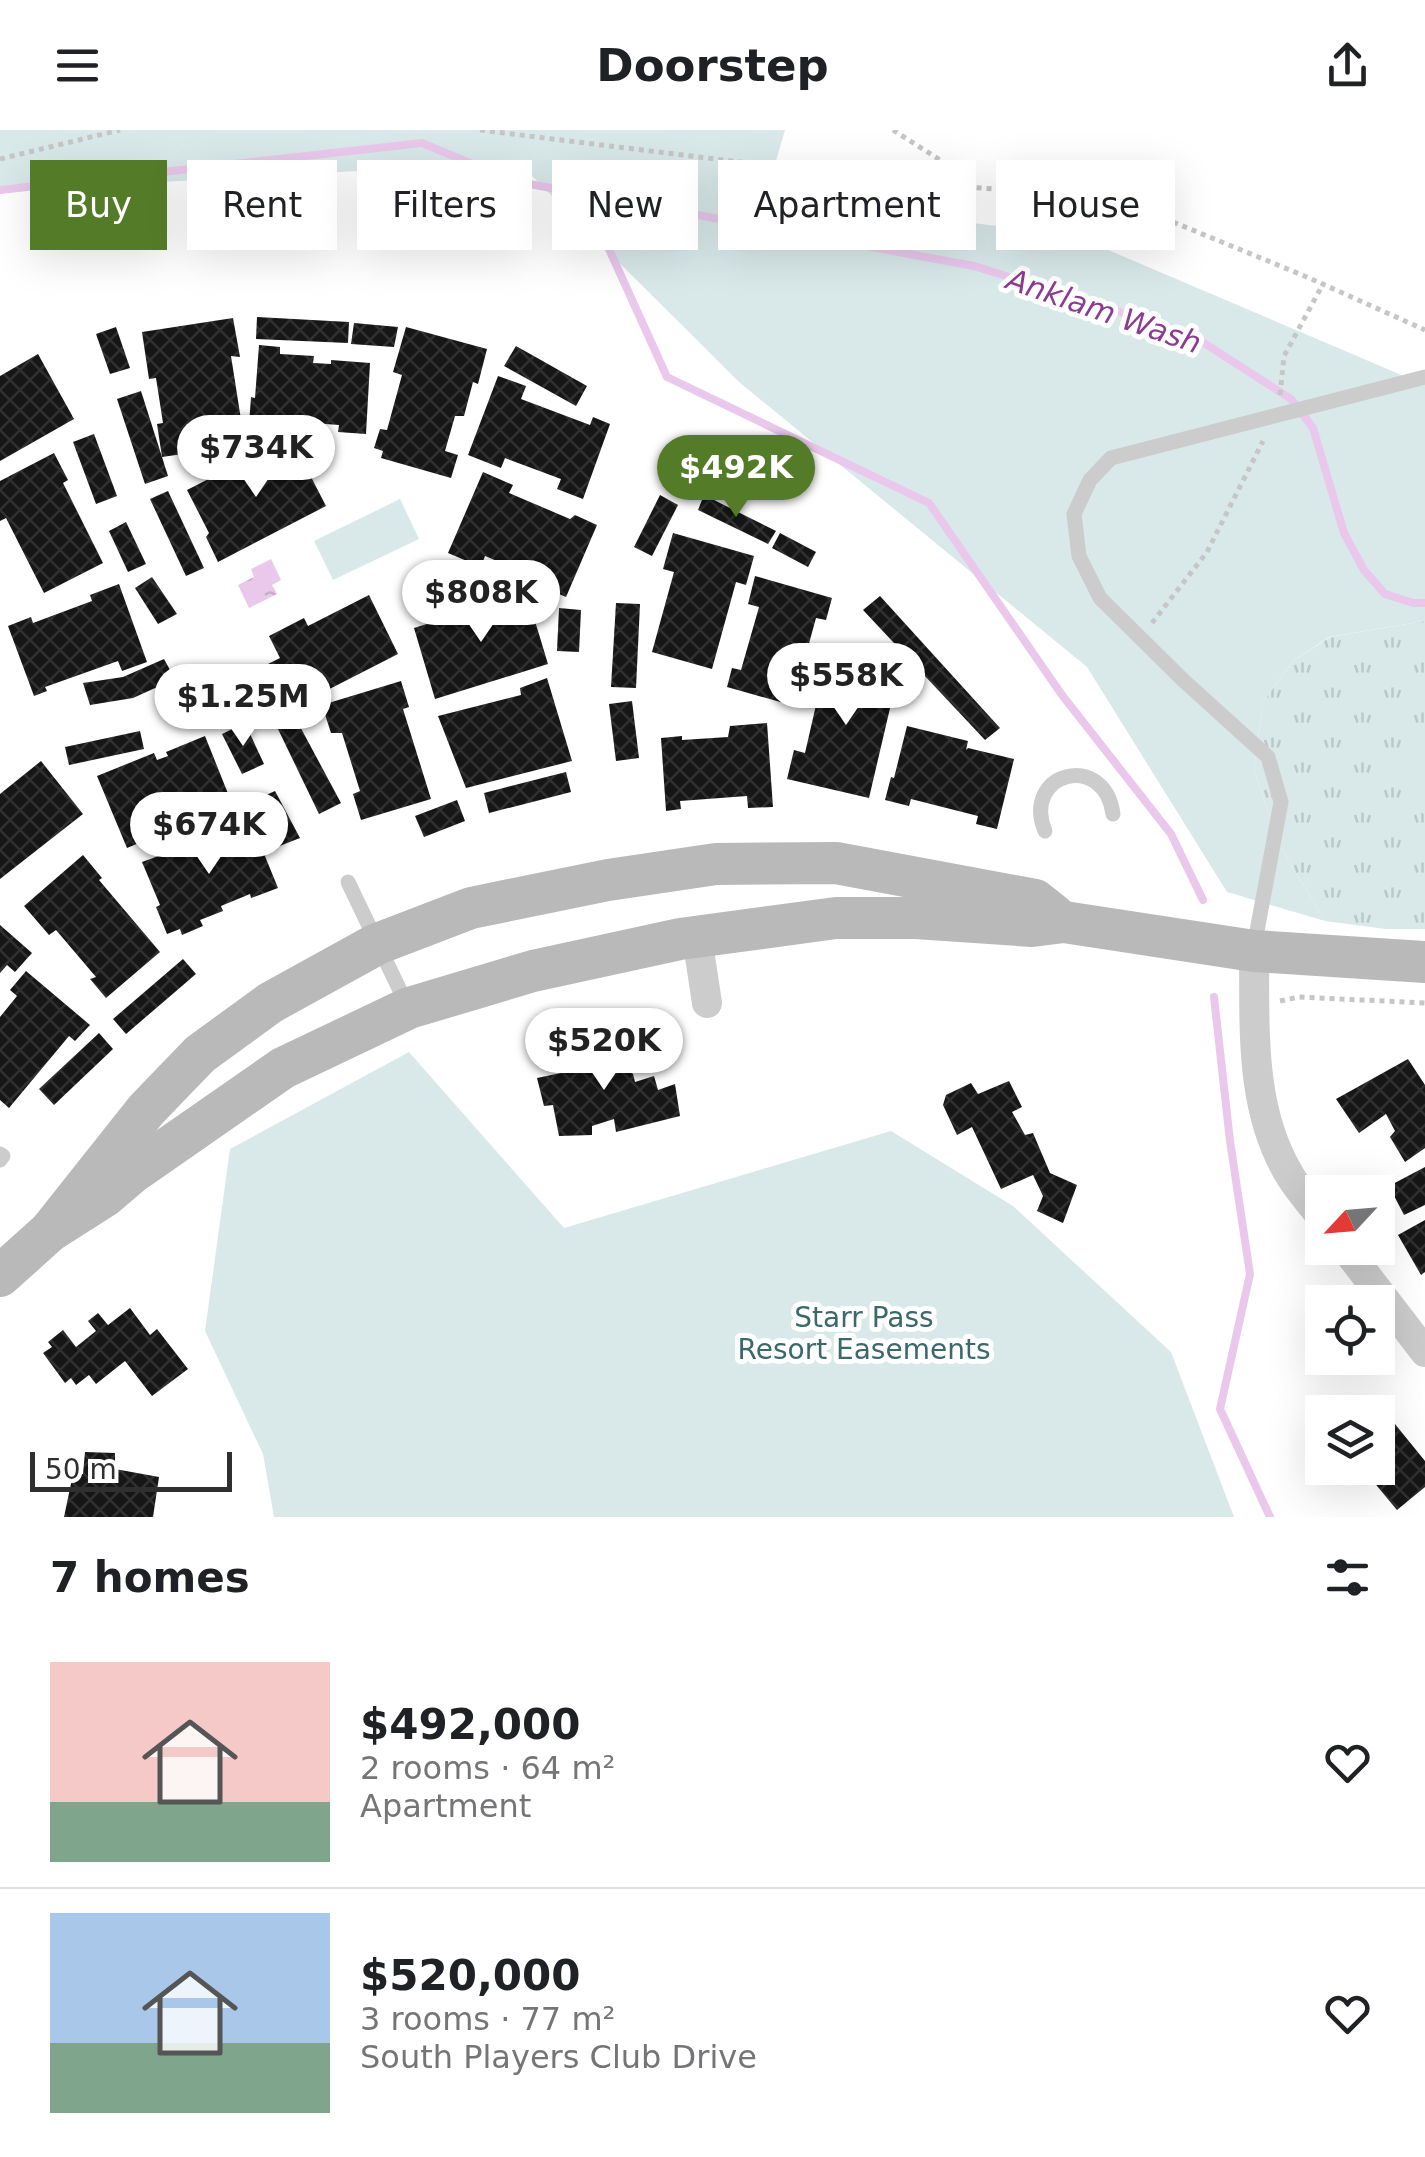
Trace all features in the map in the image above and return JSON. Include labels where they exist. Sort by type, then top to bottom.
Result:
[{"type":"street","points":[[50,1231],[146,1110],[200,1054],[270,1003],[377,944],[471,908],[608,880],[716,864],[836,863],[1036,900],[1064,922]]},
{"type":"street","points":[[0,1276],[50,1231],[283,1068],[408,1008],[533,971],[697,937],[836,918],[916,918],[1032,926],[1064,922],[1254,950],[1425,962]]},
{"type":"street","points":[[697,937],[708,1003]]},
{"type":"street","points":[[1254,950],[1256,1066],[1265,1119],[1289,1174],[1305,1195]]},
{"type":"street","points":[[1358,1265],[1425,1352]]},
{"type":"lane","points":[[1254,950],[1281,802],[1268,757],[1100,598],[1079,556],[1074,514],[1090,480],[1111,458],[1425,377]]},
{"type":"lane","points":[[1045,831],[1040,818],[1044,793],[1057,780],[1074,774],[1102,786],[1111,799],[1113,814]]},
{"type":"lane","points":[[348,882],[408,1008]]},
{"type":"path","points":[[0,159],[120,130]]},
{"type":"path","points":[[480,130],[728,160]]},
{"type":"path","points":[[894,130],[941,160]]},
{"type":"path","points":[[976,187],[1037,192],[1174,222],[1425,330]]},
{"type":"path","points":[[1140,638],[1207,552],[1278,414],[1284,356],[1323,284]]},
{"type":"path","points":[[1282,1002],[1299,996],[1425,1003]]},
{"type":"green space","points":[[0,130],[785,130],[776,160],[718,160],[718,250],[976,250],[976,223],[996,226],[996,250],[1108,250],[1425,385],[1425,621],[1329,637],[1293,661],[1263,702],[1254,769],[1278,843],[1325,921],[1227,892],[1087,667],[739,382],[606,250],[698,250],[698,160],[552,160],[552,196],[532,176],[532,160],[357,160],[357,171],[337,172],[337,160],[187,160],[187,181],[167,182],[167,160],[30,160],[30,189],[0,191]]},
{"type":"green space","points":[[400,499],[419,539],[333,580],[314,541]]},
{"type":"green space","points":[[1425,621],[1425,929],[1386,929],[1325,921],[1278,843],[1254,769],[1263,702],[1293,661],[1330,637]]},
{"type":"green space","points":[[1425,754],[1425,815],[1406,801],[1402,779],[1404,767]]},
{"type":"green space","name":"Starr Pass Resort Easements","points":[[409,1052],[564,1228],[891,1131],[1013,1206],[1171,1352],[1234,1517],[274,1517],[263,1454],[205,1331],[230,1149]]},
{"type":"water","points":[[271,559],[281,580],[272,585],[277,594],[249,608],[238,585],[254,577],[251,569]]},
{"type":"building","points":[[257,317],[349,322],[348,343],[256,339]]},
{"type":"building","points":[[233,318],[240,357],[231,356],[245,445],[162,457],[157,424],[163,423],[156,378],[149,379],[142,332]]},
{"type":"building","points":[[354,323],[398,327],[394,347],[351,344]]},
{"type":"building","points":[[116,327],[130,368],[110,374],[96,334]]},
{"type":"building","points":[[406,327],[487,349],[478,384],[473,382],[464,416],[455,416],[445,451],[458,455],[451,478],[381,458],[383,451],[374,448],[380,429],[387,430],[402,375],[393,372]]},
{"type":"building","points":[[259,345],[280,347],[280,354],[314,356],[313,363],[370,363],[366,434],[338,432],[339,425],[285,421],[285,427],[249,425]]},
{"type":"building","points":[[516,346],[587,386],[576,406],[504,366]]},
{"type":"building","points":[[38,354],[74,419],[0,461],[0,376]]},
{"type":"building","points":[[498,376],[526,386],[521,399],[590,425],[593,417],[610,424],[583,499],[557,489],[561,479],[505,458],[501,468],[468,455]]},
{"type":"building","points":[[141,391],[168,476],[145,484],[117,399]]},
{"type":"building","points":[[94,434],[117,496],[96,504],[73,442]]},
{"type":"building","points":[[292,440],[326,506],[218,562],[206,537],[209,533],[187,490],[238,464],[241,470]]},
{"type":"building","points":[[54,453],[68,480],[63,483],[103,563],[44,593],[6,518],[0,521],[0,481]]},
{"type":"building","points":[[483,472],[513,485],[509,493],[570,519],[575,515],[597,525],[566,597],[538,585],[540,579],[485,556],[481,567],[448,553]]},
{"type":"building","points":[[168,491],[204,568],[186,576],[150,499]]},
{"type":"building","points":[[660,495],[678,505],[652,556],[634,547]]},
{"type":"building","points":[[704,495],[776,531],[768,544],[698,510]]},
{"type":"building","points":[[126,522],[146,564],[128,572],[109,531]]},
{"type":"building","points":[[673,533],[754,556],[746,585],[736,582],[712,669],[652,652],[674,572],[663,569]]},
{"type":"building","points":[[780,533],[816,552],[808,567],[772,548]]},
{"type":"building","points":[[755,576],[832,598],[826,620],[816,618],[797,687],[803,689],[798,707],[727,687],[732,668],[741,670],[759,607],[748,604]]},
{"type":"building","points":[[152,577],[177,614],[158,624],[135,588]]},
{"type":"building","points":[[119,584],[147,662],[122,671],[118,661],[45,687],[47,691],[34,696],[8,626],[31,617],[33,623],[92,601],[90,595]]},
{"type":"building","points":[[525,588],[548,664],[435,699],[414,628],[494,603],[493,598]]},
{"type":"building","points":[[369,595],[398,654],[306,701],[292,675],[273,684],[264,666],[280,658],[269,636],[304,618],[308,626]]},
{"type":"building","points":[[880,596],[1000,728],[985,740],[863,610]]},
{"type":"building","points":[[616,603],[640,604],[636,688],[611,687]]},
{"type":"building","points":[[559,608],[581,610],[579,652],[557,651]]},
{"type":"building","points":[[822,656],[898,674],[869,798],[787,779],[794,750],[805,753],[819,692],[814,691]]},
{"type":"building","points":[[164,659],[175,679],[133,698],[90,705],[83,683],[123,677]]},
{"type":"building","points":[[547,678],[572,761],[466,788],[438,716],[521,695],[520,688]]},
{"type":"building","points":[[401,681],[409,707],[403,709],[431,799],[361,820],[353,794],[360,791],[342,733],[331,733],[322,705]]},
{"type":"building","points":[[632,701],[639,758],[616,761],[609,704]]},
{"type":"building","points":[[296,719],[341,803],[319,814],[277,727]]},
{"type":"building","points":[[245,723],[264,764],[242,774],[222,734]]},
{"type":"building","points":[[767,723],[773,807],[748,808],[747,796],[680,801],[681,809],[666,811],[661,738],[728,737],[730,726]]},
{"type":"building","points":[[907,726],[968,741],[966,750],[1014,759],[997,829],[976,824],[978,816],[911,799],[909,806],[885,800]]},
{"type":"building","points":[[140,731],[144,749],[69,765],[65,747]]},
{"type":"building","points":[[205,736],[231,801],[215,808],[213,803],[155,826],[158,835],[127,848],[97,776],[154,753],[157,760],[168,756],[166,752]]},
{"type":"building","points":[[41,761],[83,814],[0,879],[0,794]]},
{"type":"building","points":[[566,772],[571,792],[489,813],[484,793]]},
{"type":"building","points":[[275,791],[300,838],[277,847],[253,801]]},
{"type":"building","points":[[457,800],[465,821],[424,837],[415,816]]},
{"type":"building","points":[[249,817],[278,888],[221,906],[223,911],[200,920],[203,926],[182,935],[180,929],[167,934],[142,862],[194,843],[198,852],[212,847],[208,838]]},
{"type":"building","points":[[83,855],[102,878],[99,880],[160,952],[106,998],[90,979],[96,977],[56,930],[49,935],[24,906]]},
{"type":"building","points":[[0,925],[32,953],[15,972],[7,965],[0,973]]},
{"type":"building","points":[[183,959],[196,974],[126,1034],[113,1019]]},
{"type":"building","points":[[26,971],[90,1025],[75,1041],[69,1036],[9,1108],[0,1100],[0,1017],[17,996],[10,990]]},
{"type":"building","points":[[609,1025],[616,1054],[611,1060],[633,1074],[635,1082],[654,1076],[658,1090],[675,1084],[680,1116],[616,1132],[614,1119],[592,1126],[592,1135],[559,1136],[553,1105],[544,1106],[537,1078],[561,1073],[566,1054],[586,1051],[587,1041],[602,1037]]},
{"type":"building","points":[[99,1033],[113,1049],[54,1105],[39,1089]]},
{"type":"building","points":[[1408,1059],[1425,1085],[1425,1148],[1405,1162],[1390,1137],[1395,1131],[1386,1114],[1359,1133],[1336,1099]]},
{"type":"building","points":[[1009,1081],[1022,1107],[1012,1112],[1025,1135],[1033,1133],[1050,1173],[1077,1185],[1063,1223],[1037,1211],[1043,1196],[1033,1175],[1001,1189],[972,1127],[957,1135],[943,1105],[946,1095],[971,1083],[978,1094]]},
{"type":"building","points":[[1425,1167],[1425,1205],[1404,1215],[1395,1198],[1395,1183]]},
{"type":"building","points":[[1425,1220],[1425,1272],[1421,1275],[1398,1235]]},
{"type":"building","points":[[130,1308],[150,1335],[157,1329],[188,1369],[152,1396],[125,1361],[96,1384],[89,1375],[76,1385],[71,1378],[65,1383],[43,1353],[52,1347],[48,1342],[63,1330],[76,1347],[96,1331],[88,1321],[98,1313],[108,1325]]},
{"type":"building","points":[[1395,1424],[1425,1461],[1425,1487],[1397,1510],[1376,1485],[1395,1485]]},
{"type":"building","points":[[85,1452],[115,1453],[115,1469],[159,1477],[153,1517],[64,1517],[73,1474],[83,1474]]},
{"type":"waterway","name":"Anklam Wash","points":[[0,190],[422,143],[513,181],[974,266],[1190,334],[1291,399],[1313,428],[1344,533],[1364,570],[1385,594],[1425,603]]},
{"type":"waterway","points":[[609,250],[667,377],[929,503],[1062,695],[1171,834],[1202,898]]},
{"type":"waterway","points":[[1214,997],[1250,1274],[1220,1409],[1270,1517]]}]
